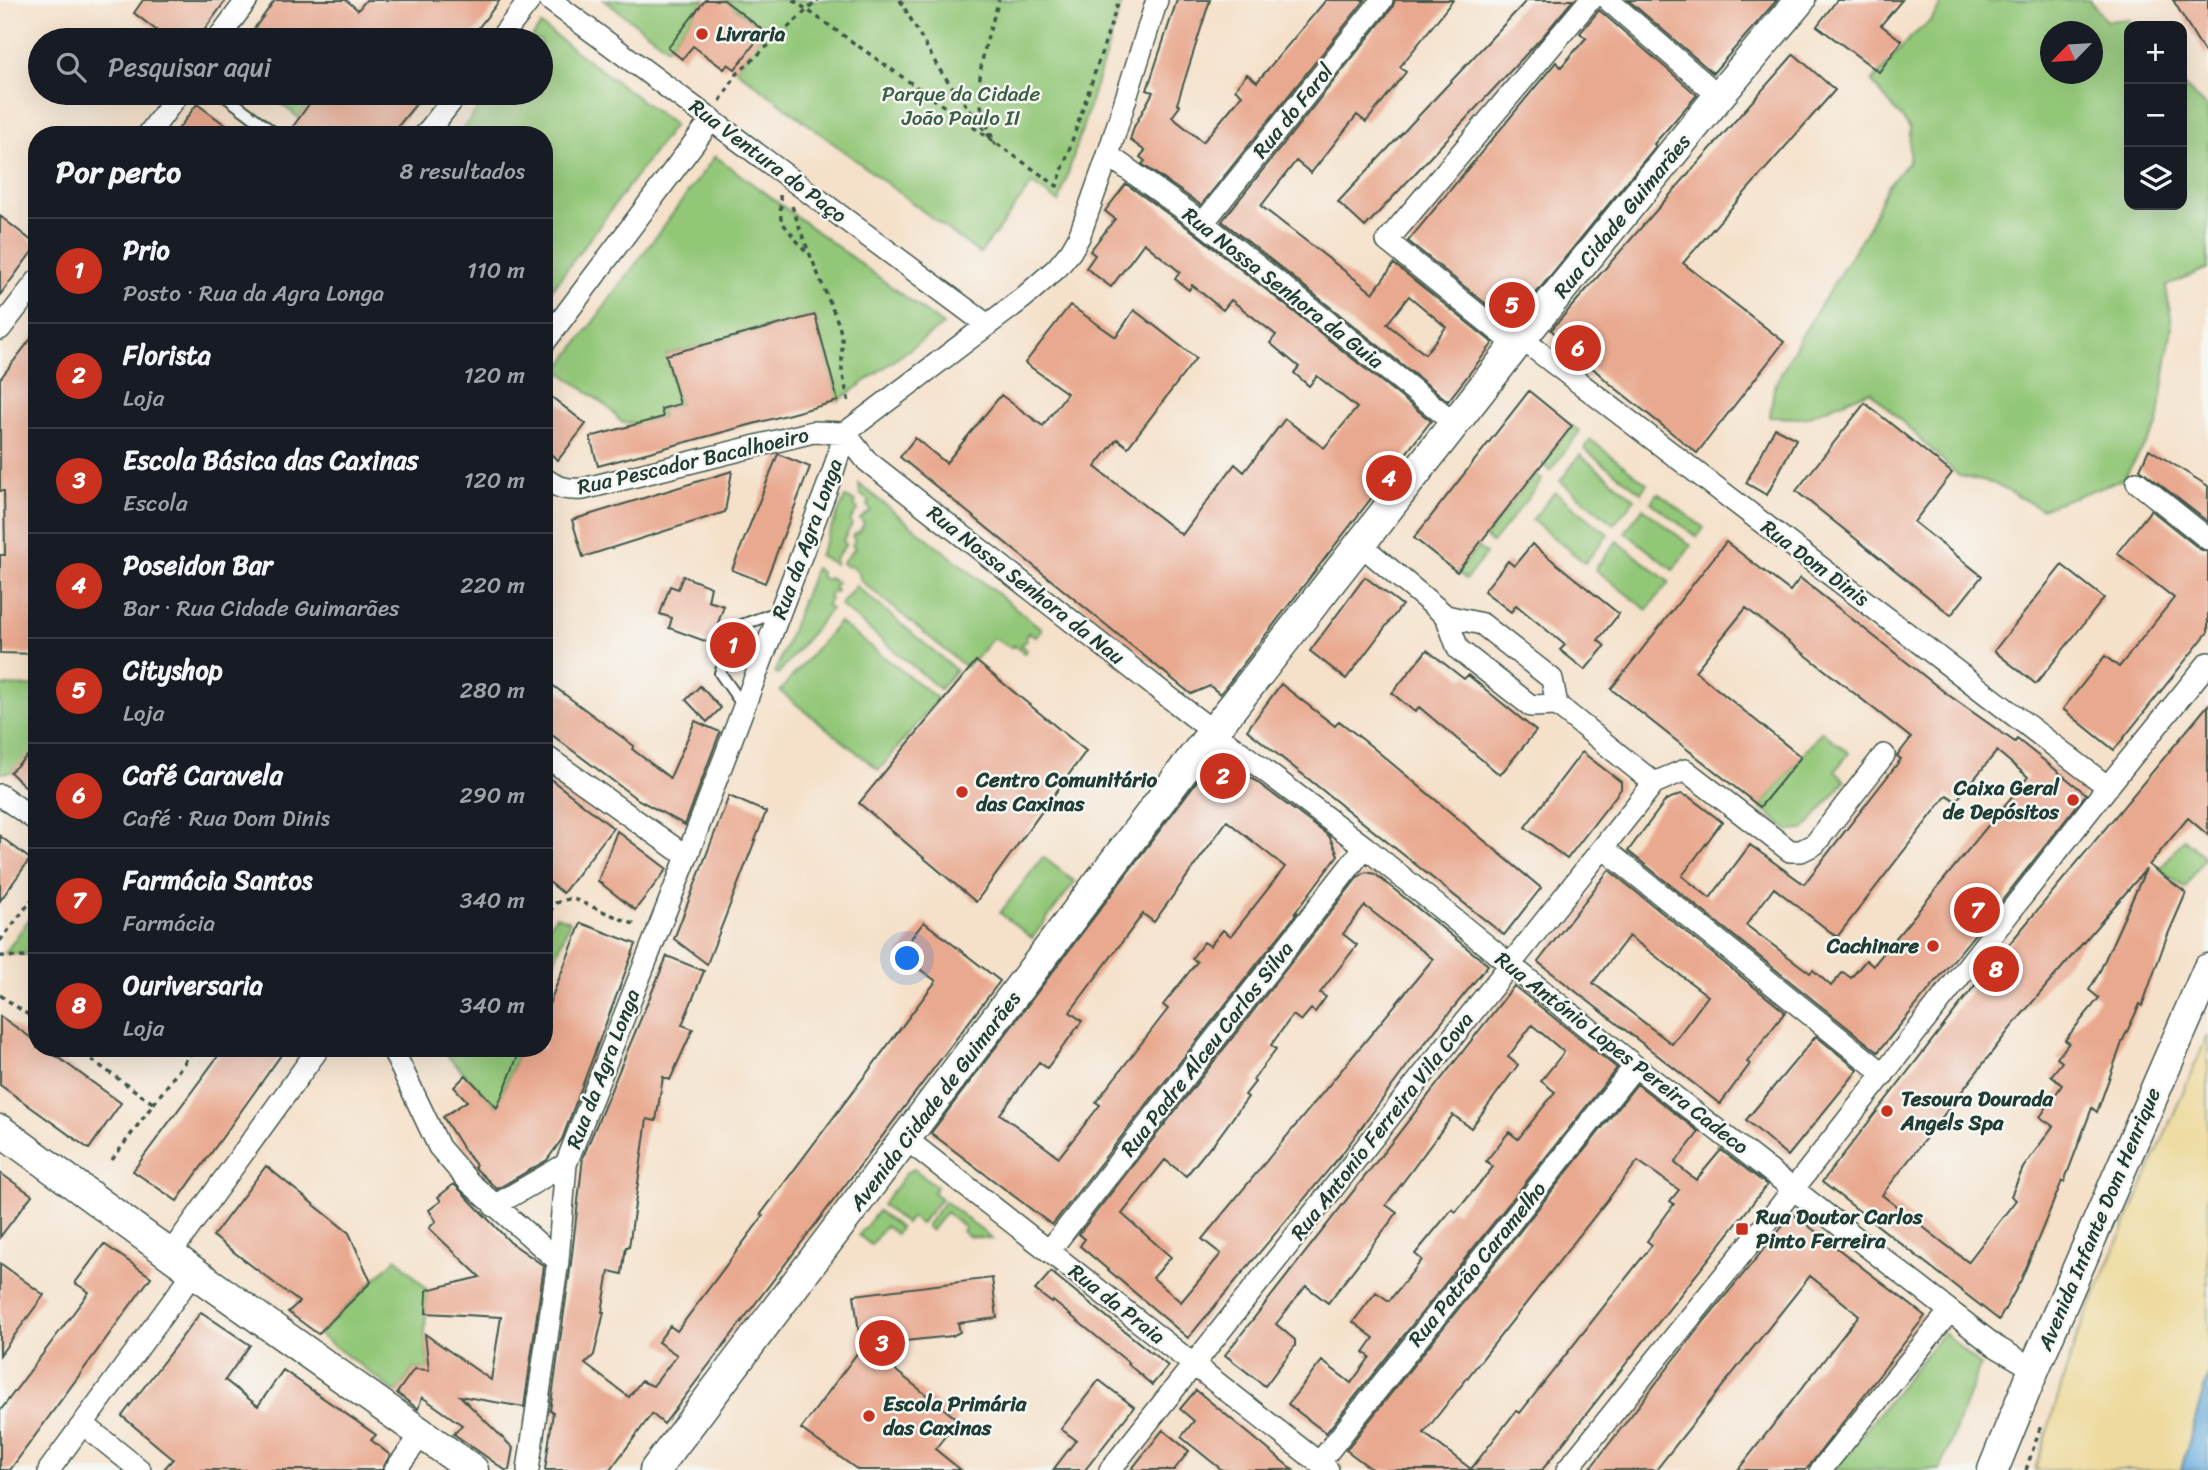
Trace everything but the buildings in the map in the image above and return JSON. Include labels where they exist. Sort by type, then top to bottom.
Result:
[{"type":"street","points":[[226,28],[247,0]]},
{"type":"street","points":[[508,28],[530,0]]},
{"type":"street","name":"Rua Ventura do Paço","points":[[550,0],[720,114],[986,324]]},
{"type":"street","name":"Rua da Agra Longa","points":[[528,1470],[558,1261],[566,1164],[688,854],[833,472],[845,433],[1023,298],[1072,251],[1108,155],[1157,0]]},
{"type":"street","name":"Rua do Farol","points":[[1203,223],[1382,0]]},
{"type":"street","name":"Rua Dom Dinis","points":[[1590,0],[1388,241],[2108,787]]},
{"type":"street","points":[[1608,0],[1719,96]]},
{"type":"street","name":"Rua Cidade Guimarães","points":[[1213,732],[1519,342],[1800,0]]},
{"type":"street","points":[[155,126],[170,105]]},
{"type":"street","points":[[432,126],[449,105]]},
{"type":"street","points":[[553,331],[720,114]]},
{"type":"street","name":"Rua Nossa Senhora da Guia","points":[[1108,155],[1203,223],[1456,424]]},
{"type":"street","points":[[0,329],[28,293]]},
{"type":"street","name":"Rua Pescador Bacalhoeiro","points":[[553,485],[568,490],[583,489],[813,432],[845,433]]},
{"type":"street","name":"Rua Nossa Senhora da Nau","points":[[845,433],[867,461],[1213,732]]},
{"type":"street","points":[[2137,482],[2208,539]]},
{"type":"street","points":[[1361,545],[1446,616],[1482,624],[1552,679],[1557,705],[1654,783],[1685,769],[1790,851],[1801,851],[1815,844],[1884,755]]},
{"type":"street","points":[[1446,616],[1458,649],[1531,706],[1557,705]]},
{"type":"street","points":[[1567,1470],[1793,1189],[2208,663]]},
{"type":"street","name":"Rua António Lopes Pereira Cadeco","points":[[1213,732],[1365,847],[1635,1066],[1995,1346],[2034,1369]]},
{"type":"street","name":"Avenida Cidade de Guimarães","points":[[655,1470],[1213,732]]},
{"type":"street","points":[[553,761],[676,849],[688,854]]},
{"type":"street","name":"Rua Antonio Ferreira Vila Cova","points":[[1110,1470],[1654,783]]},
{"type":"street","points":[[0,795],[28,815]]},
{"type":"street","name":"Rua Padre Alceu Carlos Silva","points":[[1049,1251],[1365,847]]},
{"type":"street","points":[[1603,848],[1884,1074]]},
{"type":"street","name":"Avenida Infante Dom Henrique","points":[[1993,1470],[2034,1369],[2208,969]]},
{"type":"street","points":[[170,1254],[312,1057]]},
{"type":"street","points":[[396,1057],[439,1147],[468,1182],[558,1261]]},
{"type":"street","name":"Rua Patrão Caramelho","points":[[1323,1466],[1635,1066]]},
{"type":"street","points":[[0,1130],[473,1470]]},
{"type":"street","name":"Rua da Praia","points":[[906,1139],[1323,1466]]},
{"type":"street","name":"Rua da Agra Longa","points":[[494,1206],[566,1164]]},
{"type":"street","points":[[49,1470],[194,1272]]},
{"type":"street","points":[[1821,1470],[1950,1311]]},
{"type":"street","points":[[83,1424],[140,1470]]},
{"type":"street","points":[[395,1470],[423,1433]]},
{"type":"lane","points":[[237,105],[264,126]]},
{"type":"lane","points":[[744,707],[720,673],[739,626],[780,611]]},
{"type":"path","points":[[793,0],[1057,186],[1119,0]]},
{"type":"path","points":[[720,114],[719,103],[737,74],[818,0]]},
{"type":"path","points":[[900,0],[939,69],[995,144]]},
{"type":"path","points":[[995,144],[984,118],[979,96],[984,56],[999,0]]},
{"type":"path","points":[[780,193],[781,221],[810,256]]},
{"type":"path","points":[[790,201],[839,325],[842,338],[842,371],[849,403]]},
{"type":"path","points":[[553,907],[556,903],[571,898],[646,930]]},
{"type":"path","points":[[0,941],[28,905]]},
{"type":"path","points":[[0,956],[28,958]]},
{"type":"path","points":[[0,995],[28,1015]]},
{"type":"path","points":[[88,1057],[154,1104]]},
{"type":"path","points":[[112,1160],[188,1057]]},
{"type":"green space","points":[[604,0],[705,0],[668,48]]},
{"type":"green space","name":"Parque da Cidade João Paulo II","points":[[724,0],[1123,0],[1059,202],[1032,184],[980,254],[735,69],[764,30]]},
{"type":"green space","points":[[1944,0],[1984,0],[1991,3],[2001,0],[2089,0],[2106,21],[2128,19],[2130,21],[2124,21],[2124,210],[2187,210],[2187,89],[2208,108],[2208,268],[2166,286],[2172,325],[2158,425],[2123,479],[2041,509],[1995,484],[1959,476],[1870,391],[1804,418],[1770,417],[1774,387],[1799,340],[1868,228],[1887,186],[1909,162],[1910,128],[1872,82],[1910,38],[1931,20]]},
{"type":"green space","points":[[553,34],[674,125],[553,288],[553,126],[465,126],[481,105],[553,105]]},
{"type":"green space","points":[[282,105],[308,105],[299,118]]},
{"type":"green space","points":[[715,156],[943,325],[838,401],[815,315],[666,355],[680,404],[661,409],[663,417],[645,422],[652,450],[636,424],[621,422],[610,409],[558,370]]},
{"type":"green space","points":[[1572,426],[1580,431],[1550,471],[1542,464]]},
{"type":"green space","points":[[1591,440],[1647,484],[1641,492],[1584,449]]},
{"type":"green space","points":[[1580,455],[1635,499],[1614,524],[1560,481]]},
{"type":"green space","points":[[1534,474],[1542,480],[1492,543],[1485,537]]},
{"type":"green space","points":[[859,484],[1042,629],[1036,637],[1029,632],[1025,637],[1027,640],[1021,645],[1027,650],[1024,653],[1014,645],[1011,648],[993,638],[966,667],[861,581],[859,573],[850,565],[847,567],[842,563],[855,548],[852,545],[855,540],[852,537],[859,533],[864,523],[860,519],[871,510],[867,506],[870,502],[860,494]]},
{"type":"green space","points":[[1555,492],[1608,534],[1585,563],[1532,520]]},
{"type":"green space","points":[[1658,493],[1704,528],[1697,537],[1651,502]]},
{"type":"green space","points":[[845,497],[856,502],[854,505],[858,509],[850,521],[852,524],[843,541],[846,544],[835,559],[835,564],[819,556]]},
{"type":"green space","points":[[1643,508],[1691,546],[1673,570],[1625,532]]},
{"type":"green space","points":[[1617,541],[1669,582],[1647,610],[1595,569]]},
{"type":"green space","points":[[1478,547],[1486,554],[1466,579],[1457,572]]},
{"type":"green space","points":[[815,568],[826,580],[828,578],[837,582],[833,587],[837,591],[832,592],[826,605],[831,609],[778,674],[775,673]]},
{"type":"green space","points":[[856,586],[956,670],[940,689],[840,605]]},
{"type":"green space","points":[[839,622],[938,699],[879,770],[780,691]]},
{"type":"green space","points":[[0,686],[28,686],[28,757],[10,772],[0,773]]},
{"type":"green space","points":[[1822,731],[1849,753],[1835,771],[1845,781],[1804,830],[1789,831],[1760,807]]},
{"type":"green space","points":[[2184,839],[2205,857],[2185,888],[2160,869]]},
{"type":"green space","points":[[1043,857],[1075,882],[1032,938],[1000,913]]},
{"type":"green space","points":[[556,916],[570,921],[553,964],[553,920]]},
{"type":"green space","points":[[28,921],[28,954],[5,953]]},
{"type":"green space","points":[[449,1057],[517,1057],[497,1108]]},
{"type":"green space","points":[[914,1169],[937,1187],[933,1192],[941,1199],[920,1224],[911,1217],[906,1224],[882,1205],[907,1172]]},
{"type":"green space","points":[[945,1201],[992,1239],[968,1236],[962,1231],[965,1228],[946,1212],[931,1231],[926,1226]]},
{"type":"green space","points":[[878,1211],[900,1228],[896,1234],[885,1226],[871,1245],[859,1235]]},
{"type":"green space","points":[[397,1258],[427,1290],[425,1334],[429,1370],[414,1369],[397,1393],[318,1334]]},
{"type":"green space","points":[[1944,1332],[1980,1366],[1940,1470],[1833,1470]]},
{"type":"sand","points":[[2208,1035],[2208,1374],[2181,1470],[2035,1470],[2077,1336]]},
{"type":"water","points":[[2208,1374],[2208,1470],[2181,1470]]},
{"type":"place","name":"Livraria","points":[[702,34]]},
{"type":"place","name":"Cityshop","points":[[1512,305]]},
{"type":"place","name":"Café Caravela","points":[[1578,348]]},
{"type":"place","name":"Poseidon Bar","points":[[1389,478]]},
{"type":"place","name":"Prio","points":[[733,645]]},
{"type":"place","name":"Florista","points":[[1223,776]]},
{"type":"place","name":"Centro Comunitário das Caxinas","points":[[962,792]]},
{"type":"place","name":"Caixa Geral de Depósitos","points":[[2073,800]]},
{"type":"place","name":"Farmácia Santos","points":[[1977,910]]},
{"type":"place","name":"Cachinare","points":[[1933,946]]},
{"type":"place","name":"Ouriversaria","points":[[1996,969]]},
{"type":"place","name":"Tesoura Dourada Angels Spa","points":[[1887,1111]]},
{"type":"place","name":"Rua Doutor Carlos Pinto Ferreira","points":[[1742,1229]]},
{"type":"place","name":"Escola Básica das Caxinas","points":[[882,1343]]},
{"type":"place","name":"Escola Primária das Caxinas","points":[[869,1416]]}]
